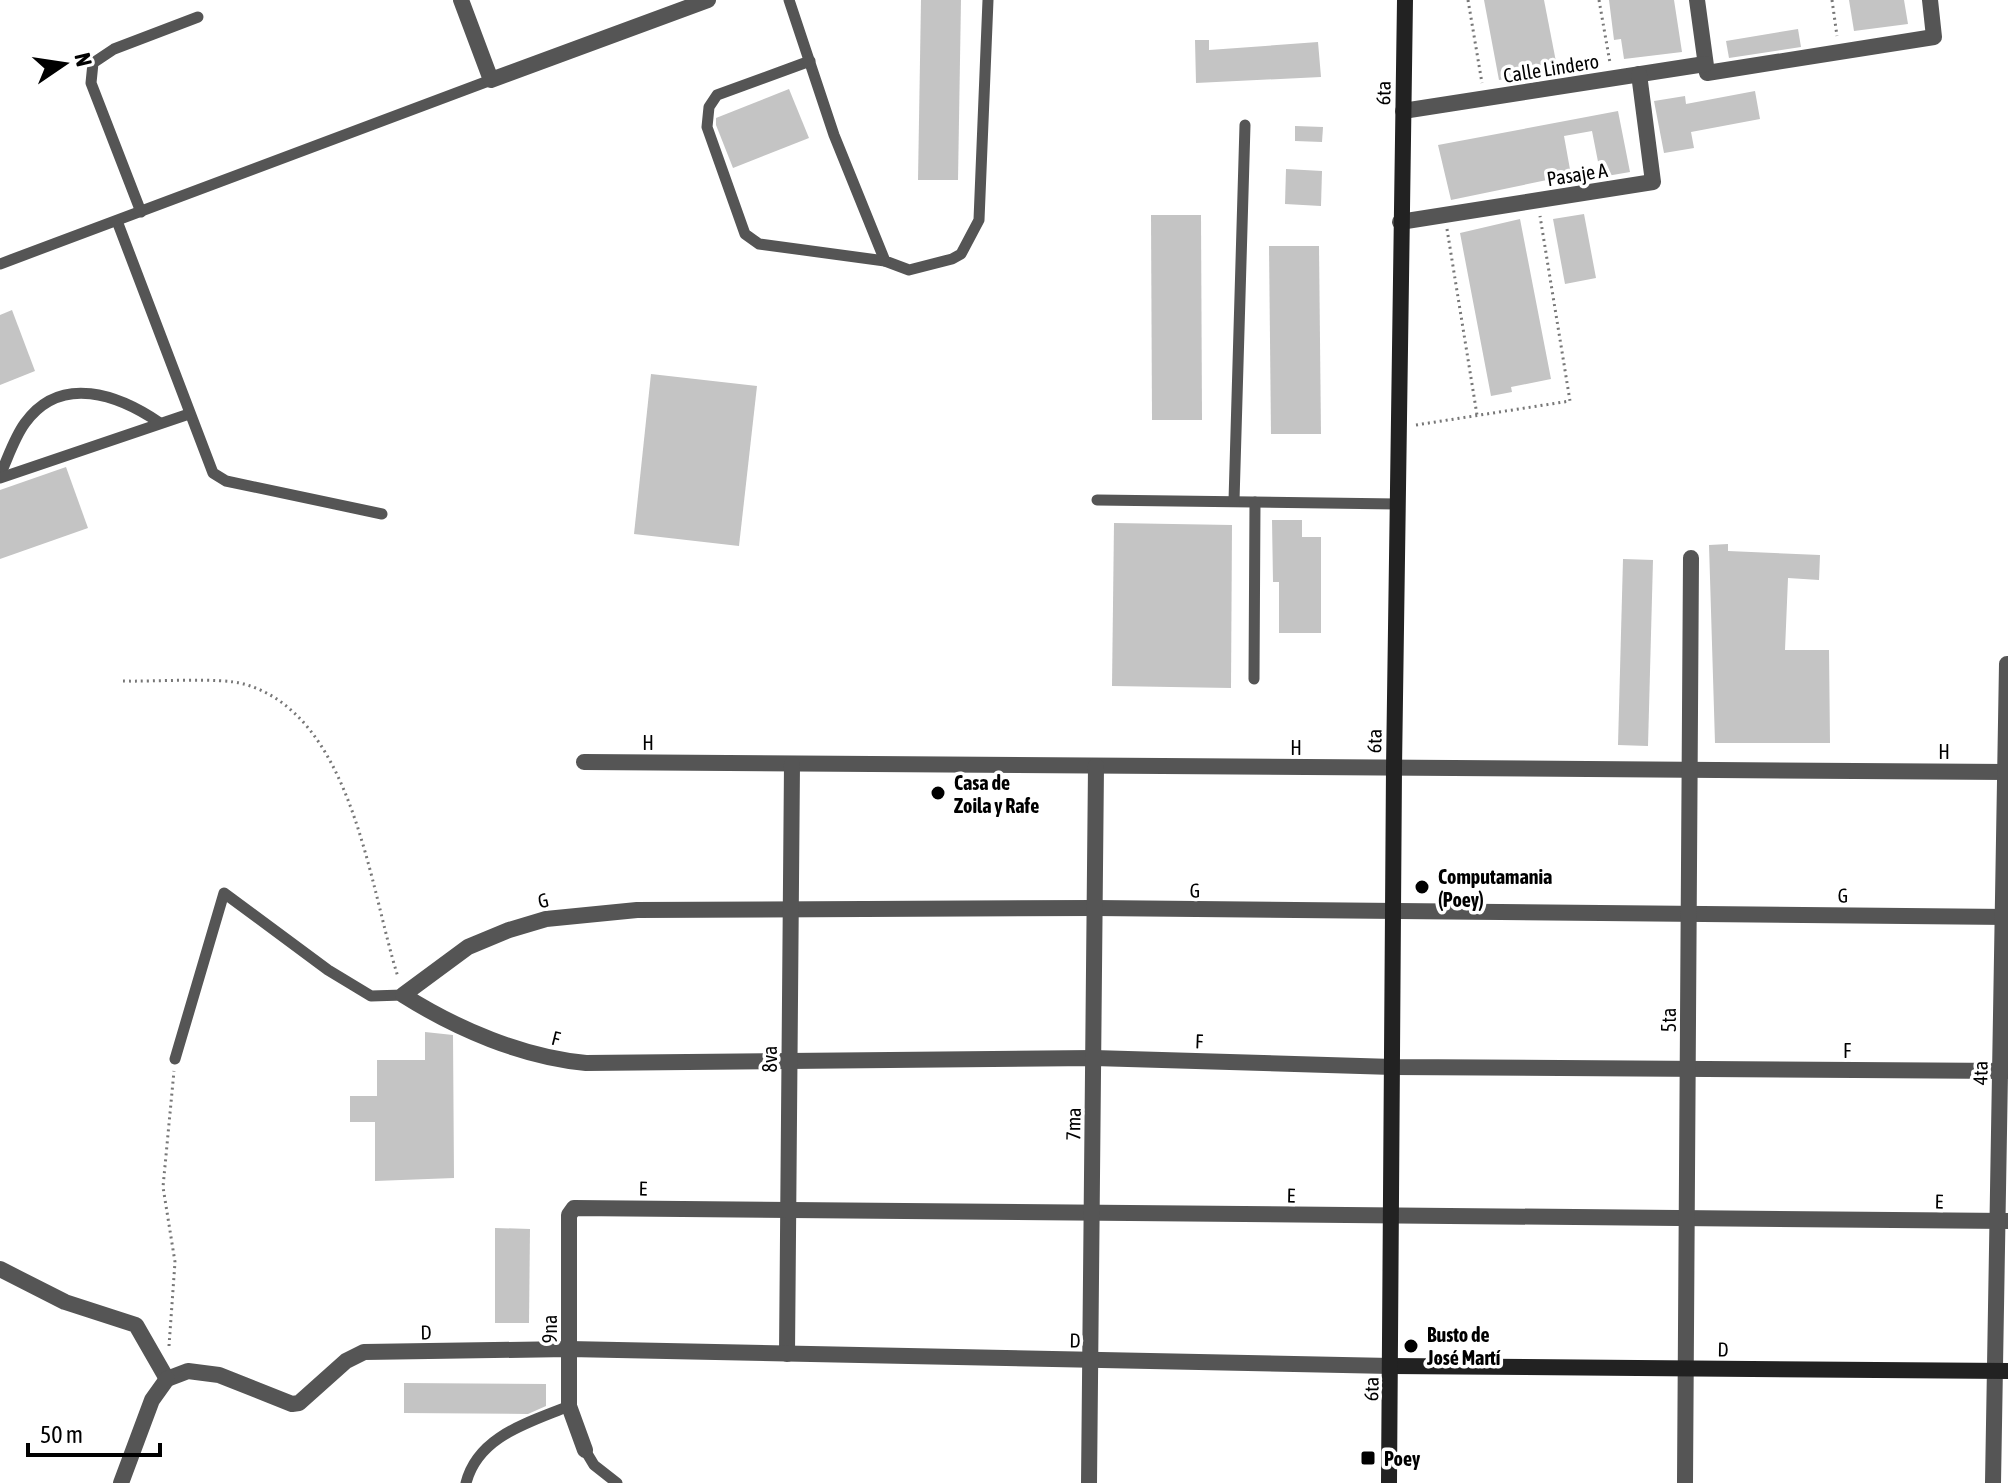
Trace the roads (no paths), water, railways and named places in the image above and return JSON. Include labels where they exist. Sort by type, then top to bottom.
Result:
[{"type":"main road","name":"6ta","points":[[1389,1483],[1394,768],[1405,0]]},
{"type":"main road","name":"D","points":[[1391,1366],[2002,1371]]},
{"type":"street","points":[[461,0],[491,80],[708,0]]},
{"type":"street","points":[[1697,0],[1706,68]]},
{"type":"street","name":"Calle Lindero","points":[[1403,111],[1639,74],[1839,52],[1934,37],[1930,0]]},
{"type":"street","name":"Pasaje A","points":[[1400,222],[1653,182],[1639,74]]},
{"type":"street","name":"5ta","points":[[1685,1483],[1691,558]]},
{"type":"street","name":"4ta","points":[[1993,1483],[2002,1371],[2007,664]]},
{"type":"street","name":"H","points":[[584,762],[2007,772]]},
{"type":"street","name":"8va","points":[[787,1354],[792,764]]},
{"type":"street","name":"7ma","points":[[1089,1483],[1096,766]]},
{"type":"street","name":"G","points":[[403,995],[468,947],[546,919],[637,910],[1095,908],[2005,917]]},
{"type":"street","name":"F","points":[[403,995],[459,1025],[559,1060],[1094,1058],[1393,1067],[2004,1071]]},
{"type":"street","name":"E","points":[[574,1208],[2003,1221]]},
{"type":"street","name":"9na","points":[[574,1208],[569,1215],[569,1406],[585,1450]]},
{"type":"street","points":[[0,1269],[65,1302],[136,1325],[167,1379],[152,1400],[121,1483]]},
{"type":"street","name":"D","points":[[167,1379],[188,1371],[202,1372],[292,1404],[308,1396],[346,1361],[364,1352],[569,1349],[1391,1366]]},
{"type":"lane","points":[[789,0],[848,175],[885,261]]},
{"type":"lane","points":[[810,61],[717,95],[709,107],[707,127],[745,234],[759,244],[885,261],[909,270],[952,259],[961,254],[979,220],[988,0]]},
{"type":"lane","points":[[141,212],[91,83],[93,63],[114,49],[198,17]]},
{"type":"lane","points":[[0,264],[491,80]]},
{"type":"lane","points":[[1234,501],[1245,125]]},
{"type":"lane","points":[[117,221],[213,473],[219,478],[382,514]]},
{"type":"lane","points":[[0,477],[24,424],[53,400],[83,393],[107,394],[160,423]]},
{"type":"lane","points":[[0,477],[189,414]]},
{"type":"lane","points":[[1097,500],[1397,504]]},
{"type":"lane","points":[[1254,679],[1255,502]]},
{"type":"lane","points":[[175,1059],[224,893],[328,970],[371,996],[403,995]]},
{"type":"lane","points":[[466,1483],[478,1453],[513,1429],[569,1406]]},
{"type":"lane","points":[[585,1450],[594,1465],[617,1483]]},
{"type":"place","name":"Casa de Zoila y Rafe","points":[[938,793]]},
{"type":"place","name":"Computamania (Poey)","points":[[1422,887]]},
{"type":"place","name":"Busto de José Martí","points":[[1411,1346]]},
{"type":"place","name":"Poey","points":[[1368,1458]]}]
